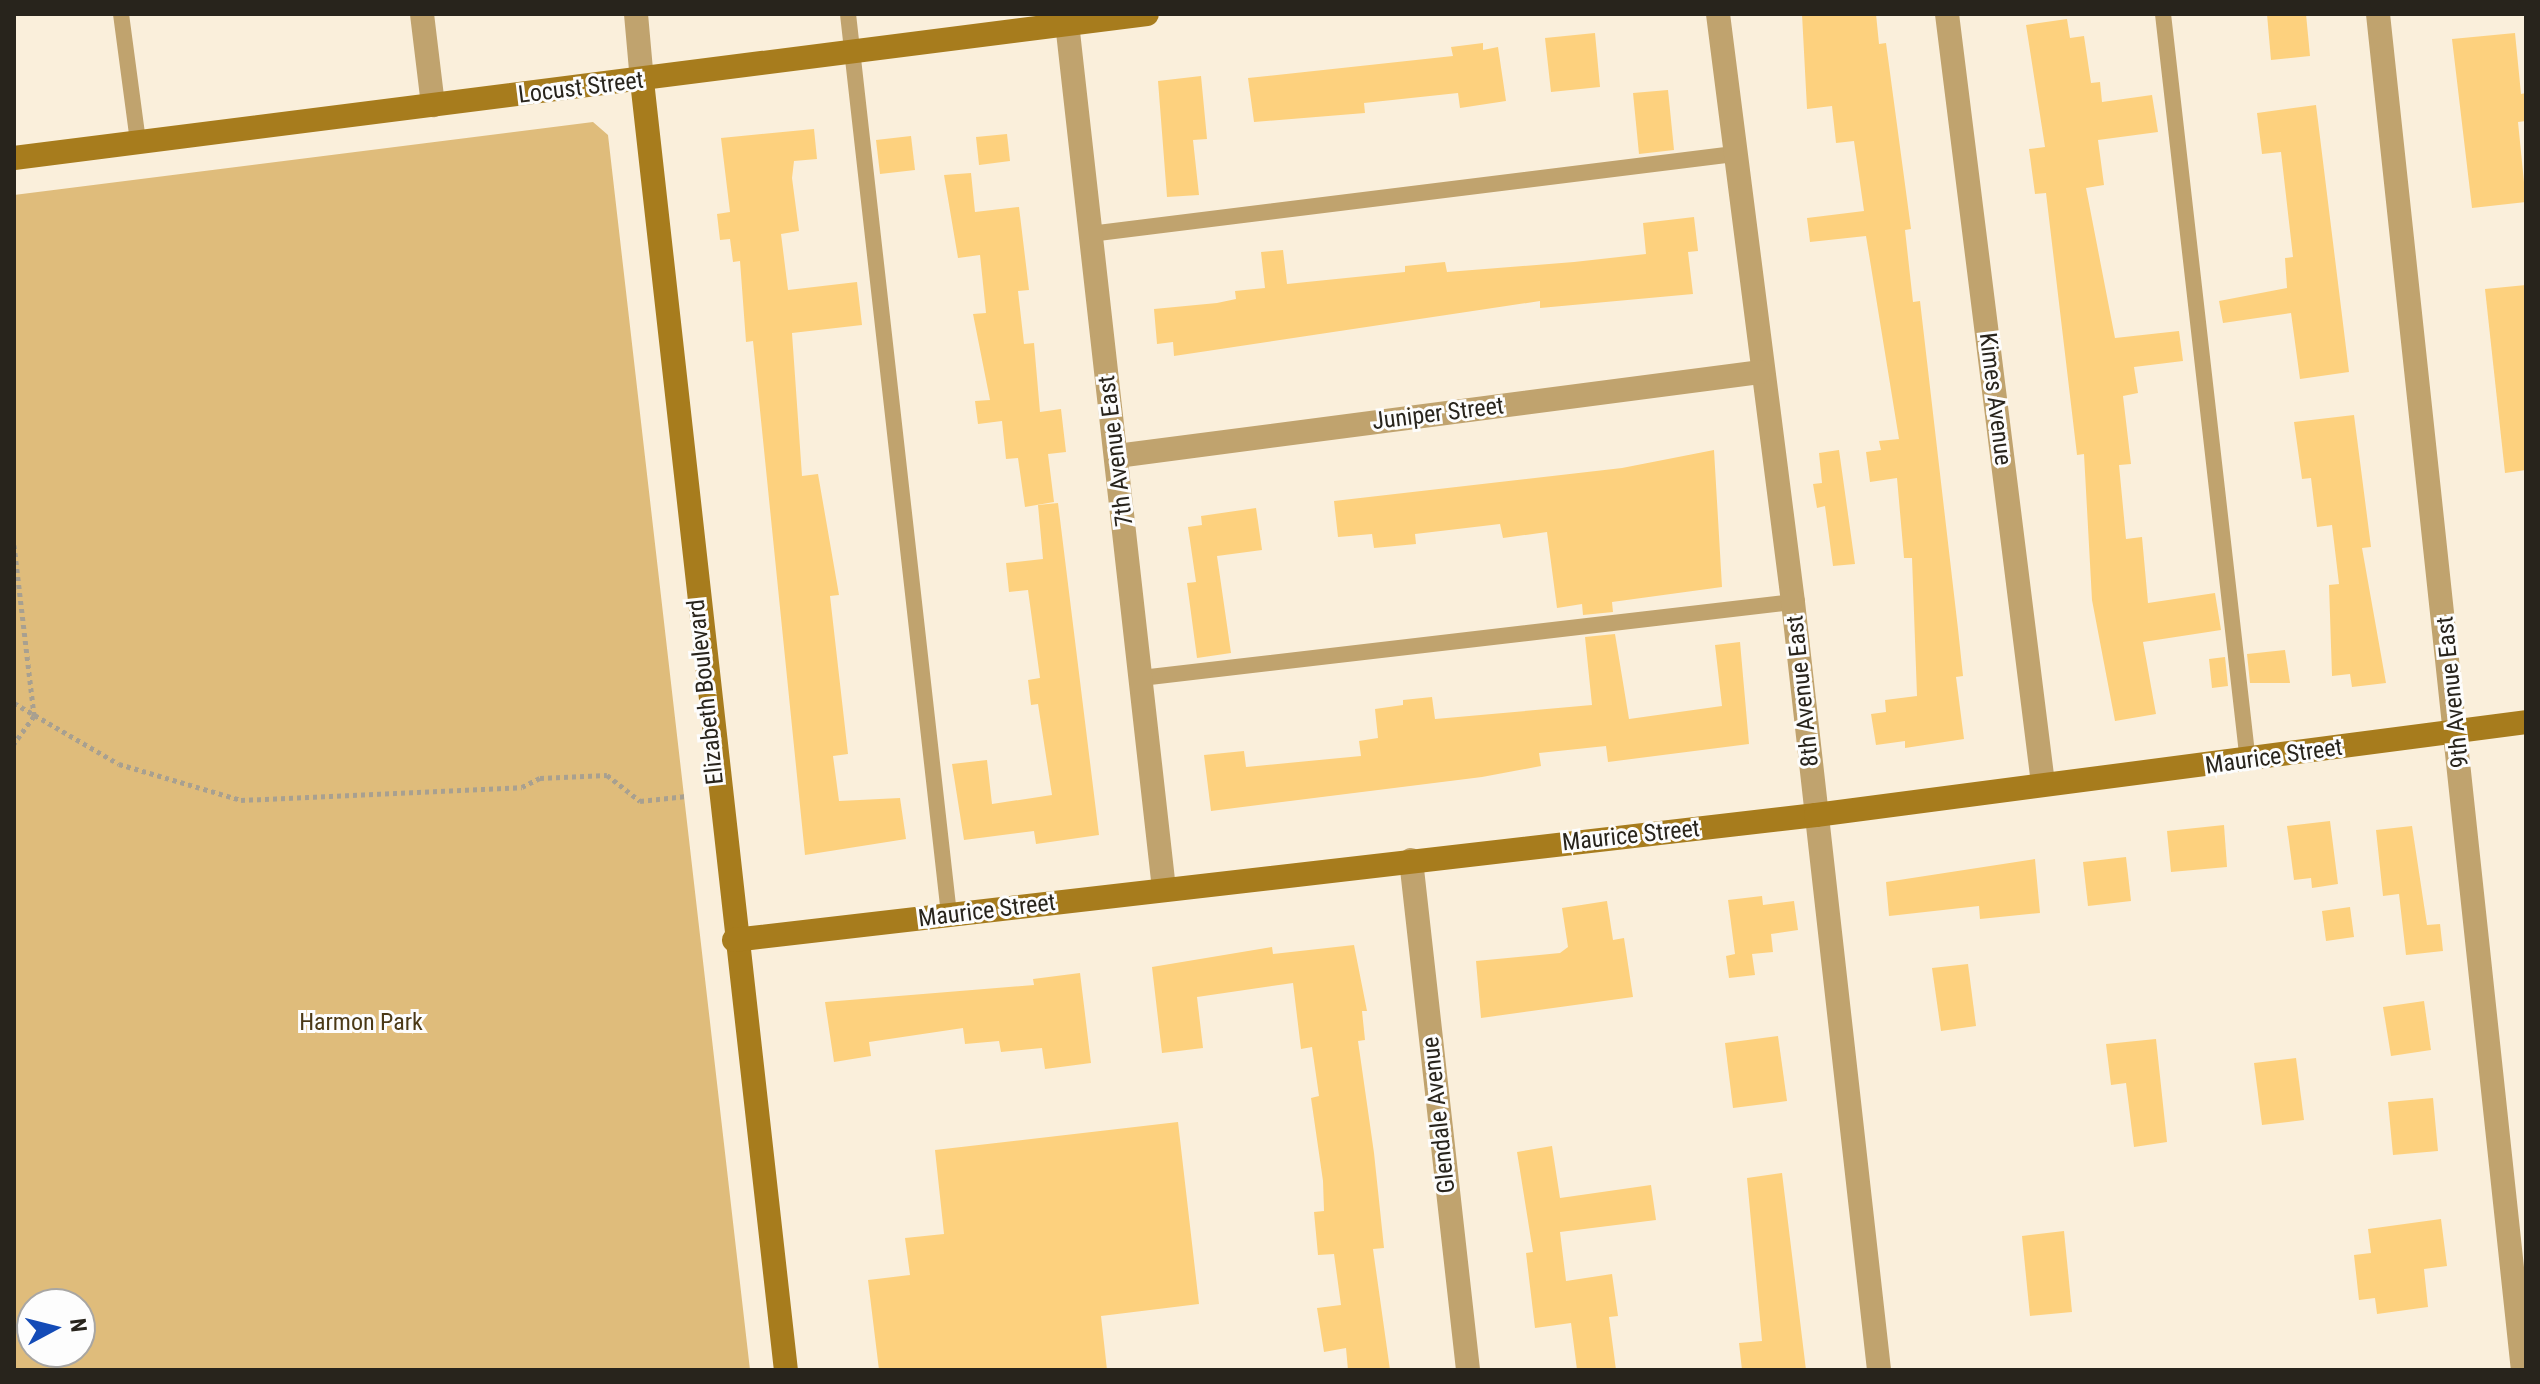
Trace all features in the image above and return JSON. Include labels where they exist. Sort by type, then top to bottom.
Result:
[{"type":"street","points":[[422,14],[433,105]]},
{"type":"street","name":"Elizabeth Boulevard","points":[[636,14],[734,940],[786,1370]]},
{"type":"street","name":"Locust Street","points":[[14,158],[642,81],[852,53],[1067,19],[1147,14]]},
{"type":"street","name":"8th Avenue East","points":[[1718,14],[1760,372],[1793,602],[1879,1370]]},
{"type":"street","name":"Kimes Avenue","points":[[1947,14],[2043,784]]},
{"type":"street","name":"9th Avenue East","points":[[2378,14],[2458,731],[2523,1370]]},
{"type":"street","name":"7th Avenue East","points":[[1067,19],[1164,889]]},
{"type":"street","name":"Juniper Street","points":[[1117,456],[1760,372]]},
{"type":"street","name":"Maurice Street","points":[[734,940],[1816,815],[2043,784],[2248,762],[2526,722]]},
{"type":"street","name":"Glendale Avenue","points":[[1411,860],[1468,1370]]},
{"type":"lane","points":[[121,14],[138,141]]},
{"type":"lane","points":[[848,14],[949,915]]},
{"type":"lane","points":[[2163,14],[2248,762]]},
{"type":"lane","points":[[1090,234],[1734,154]]},
{"type":"lane","points":[[1141,678],[1793,602]]},
{"type":"path","points":[[14,545],[34,716],[14,744]]},
{"type":"path","points":[[14,703],[119,764],[241,800],[522,787],[540,778],[607,775],[640,801],[687,796]]},
{"type":"green space","name":"Harmon Park","points":[[593,122],[608,135],[750,1370],[14,1370],[14,195]]},
{"type":"building","points":[[1802,14],[1876,14],[1879,44],[1886,43],[1911,229],[1905,230],[1913,302],[1920,301],[1958,629],[1963,676],[1956,677],[1964,739],[1905,748],[1905,741],[1876,745],[1871,714],[1886,712],[1885,700],[1917,696],[1912,558],[1904,558],[1897,478],[1870,482],[1866,452],[1881,450],[1879,441],[1899,439],[1866,236],[1810,242],[1807,218],[1864,211],[1854,141],[1836,143],[1832,106],[1807,109]]},
{"type":"building","points":[[2267,14],[2306,14],[2310,56],[2271,60]]},
{"type":"building","points":[[2067,19],[2070,38],[2084,36],[2091,83],[2100,82],[2102,102],[2152,95],[2158,132],[2098,140],[2104,185],[2086,188],[2115,338],[2179,331],[2183,361],[2134,367],[2138,393],[2123,396],[2131,464],[2119,465],[2126,539],[2142,537],[2148,603],[2215,593],[2221,630],[2143,642],[2156,714],[2115,721],[2092,600],[2084,454],[2077,455],[2046,193],[2035,194],[2029,149],[2045,147],[2026,25]]},
{"type":"building","points":[[1595,33],[1600,87],[1551,92],[1545,38]]},
{"type":"building","points":[[2515,33],[2521,94],[2526,93],[2526,121],[2518,122],[2526,202],[2472,208],[2452,39]]},
{"type":"building","points":[[1483,43],[1483,50],[1498,47],[1506,101],[1460,108],[1458,93],[1364,103],[1365,113],[1254,122],[1248,78],[1453,56],[1451,47]]},
{"type":"building","points":[[1201,76],[1207,139],[1193,140],[1199,195],[1167,197],[1158,81]]},
{"type":"building","points":[[1668,90],[1674,150],[1639,154],[1633,93]]},
{"type":"building","points":[[2316,105],[2349,372],[2300,379],[2291,313],[2223,323],[2219,301],[2287,288],[2285,258],[2293,257],[2281,152],[2262,154],[2257,113]]},
{"type":"building","points":[[814,129],[817,159],[794,161],[792,178],[799,231],[781,234],[788,290],[857,282],[862,325],[792,333],[802,476],[818,474],[839,595],[830,596],[848,754],[833,756],[839,801],[900,798],[906,839],[805,855],[753,341],[746,342],[740,261],[733,262],[730,239],[720,240],[717,214],[730,212],[721,138]]},
{"type":"building","points":[[1007,134],[1010,161],[979,165],[976,137]]},
{"type":"building","points":[[911,136],[915,170],[880,174],[876,140]]},
{"type":"building","points":[[971,173],[975,212],[1019,207],[1029,290],[1018,291],[1024,344],[1034,343],[1040,412],[1061,409],[1066,452],[1048,454],[1054,502],[1025,507],[1018,458],[1006,459],[1002,421],[978,424],[975,401],[990,400],[973,314],[986,313],[980,255],[958,258],[944,175]]},
{"type":"building","points":[[1694,217],[1698,251],[1688,252],[1693,294],[1540,308],[1540,301],[1174,356],[1173,342],[1157,344],[1154,309],[1217,303],[1236,299],[1235,291],[1265,288],[1261,252],[1283,250],[1287,284],[1405,272],[1405,266],[1445,262],[1447,272],[1574,262],[1646,254],[1643,223]]},
{"type":"building","points":[[2526,285],[2526,470],[2505,473],[2485,289]]},
{"type":"building","points":[[2354,415],[2371,547],[2362,548],[2386,683],[2352,687],[2350,674],[2332,676],[2329,585],[2339,584],[2332,525],[2317,527],[2311,478],[2302,479],[2294,422]]},
{"type":"building","points":[[1714,450],[1722,587],[1612,602],[1613,612],[1583,615],[1582,604],[1557,608],[1547,532],[1503,538],[1500,524],[1415,534],[1416,544],[1374,548],[1372,534],[1338,537],[1334,501],[1622,468]]},
{"type":"building","points":[[1839,450],[1855,564],[1833,566],[1825,506],[1817,508],[1813,484],[1822,483],[1819,453]]},
{"type":"building","points":[[1058,503],[1099,835],[1036,844],[1034,831],[964,840],[952,764],[987,760],[992,804],[1052,795],[1038,704],[1031,705],[1028,680],[1040,678],[1028,590],[1009,592],[1006,563],[1043,559],[1038,505]]},
{"type":"building","points":[[1256,508],[1262,550],[1217,556],[1231,653],[1197,658],[1187,583],[1196,582],[1188,527],[1202,525],[1201,516]]},
{"type":"building","points":[[1615,634],[1629,719],[1722,706],[1715,645],[1740,642],[1749,744],[1608,762],[1606,746],[1539,753],[1541,766],[1482,777],[1211,811],[1204,755],[1244,751],[1246,767],[1361,756],[1359,741],[1378,738],[1375,709],[1403,705],[1403,700],[1432,697],[1435,719],[1592,705],[1585,637]]},
{"type":"building","points":[[2285,650],[2290,683],[2250,683],[2247,654]]},
{"type":"building","points":[[2225,657],[2228,686],[2212,688],[2209,659]]},
{"type":"building","points":[[2330,821],[2338,884],[2312,888],[2311,878],[2294,880],[2287,826]]},
{"type":"building","points":[[2224,825],[2227,867],[2171,872],[2167,831]]},
{"type":"building","points":[[2412,826],[2427,925],[2440,924],[2443,951],[2406,955],[2399,894],[2383,896],[2376,830]]},
{"type":"building","points":[[2126,857],[2131,901],[2088,906],[2083,862]]},
{"type":"building","points":[[2035,859],[2040,913],[1980,919],[1979,906],[1889,916],[1886,882]]},
{"type":"building","points":[[1762,896],[1763,905],[1794,901],[1798,930],[1771,934],[1773,952],[1752,954],[1755,975],[1729,978],[1726,956],[1735,954],[1728,900]]},
{"type":"building","points":[[1607,901],[1613,940],[1624,938],[1633,997],[1481,1018],[1476,961],[1560,953],[1568,947],[1562,908]]},
{"type":"building","points":[[2350,907],[2354,937],[2326,941],[2322,911]]},
{"type":"building","points":[[1354,945],[1367,1011],[1362,1011],[1365,1040],[1358,1041],[1384,1248],[1373,1249],[1390,1370],[1348,1370],[1346,1348],[1324,1352],[1317,1308],[1341,1305],[1334,1254],[1318,1255],[1314,1212],[1324,1211],[1323,1181],[1311,1098],[1319,1096],[1312,1047],[1301,1049],[1293,983],[1197,997],[1203,1048],[1162,1053],[1152,967],[1272,947],[1273,954]]},
{"type":"building","points":[[1968,964],[1976,1026],[1941,1031],[1932,968]]},
{"type":"building","points":[[1080,973],[1091,1063],[1045,1069],[1042,1048],[1001,1052],[999,1041],[965,1044],[963,1028],[869,1042],[871,1056],[834,1062],[825,1002],[1034,985],[1033,979]]},
{"type":"building","points":[[2424,1001],[2431,1050],[2391,1056],[2383,1007]]},
{"type":"building","points":[[1778,1036],[1787,1101],[1733,1108],[1725,1043]]},
{"type":"building","points":[[2156,1039],[2167,1142],[2134,1147],[2126,1083],[2111,1085],[2106,1044]]},
{"type":"building","points":[[2296,1058],[2304,1120],[2262,1125],[2254,1063]]},
{"type":"building","points":[[2433,1098],[2438,1151],[2393,1155],[2388,1102]]},
{"type":"building","points":[[1178,1122],[1199,1304],[1101,1316],[1107,1370],[879,1370],[868,1280],[910,1275],[905,1238],[944,1234],[935,1150]]},
{"type":"building","points":[[1552,1146],[1560,1198],[1651,1185],[1656,1220],[1560,1232],[1566,1281],[1612,1274],[1618,1316],[1609,1317],[1616,1370],[1577,1370],[1571,1323],[1535,1328],[1526,1253],[1533,1252],[1517,1152]]},
{"type":"building","points":[[1782,1173],[1806,1370],[1742,1370],[1739,1343],[1762,1341],[1747,1178]]},
{"type":"building","points":[[2441,1219],[2447,1266],[2424,1269],[2428,1307],[2377,1314],[2375,1298],[2359,1300],[2354,1255],[2371,1253],[2368,1229]]},
{"type":"building","points":[[2064,1231],[2072,1312],[2030,1316],[2022,1236]]}]
